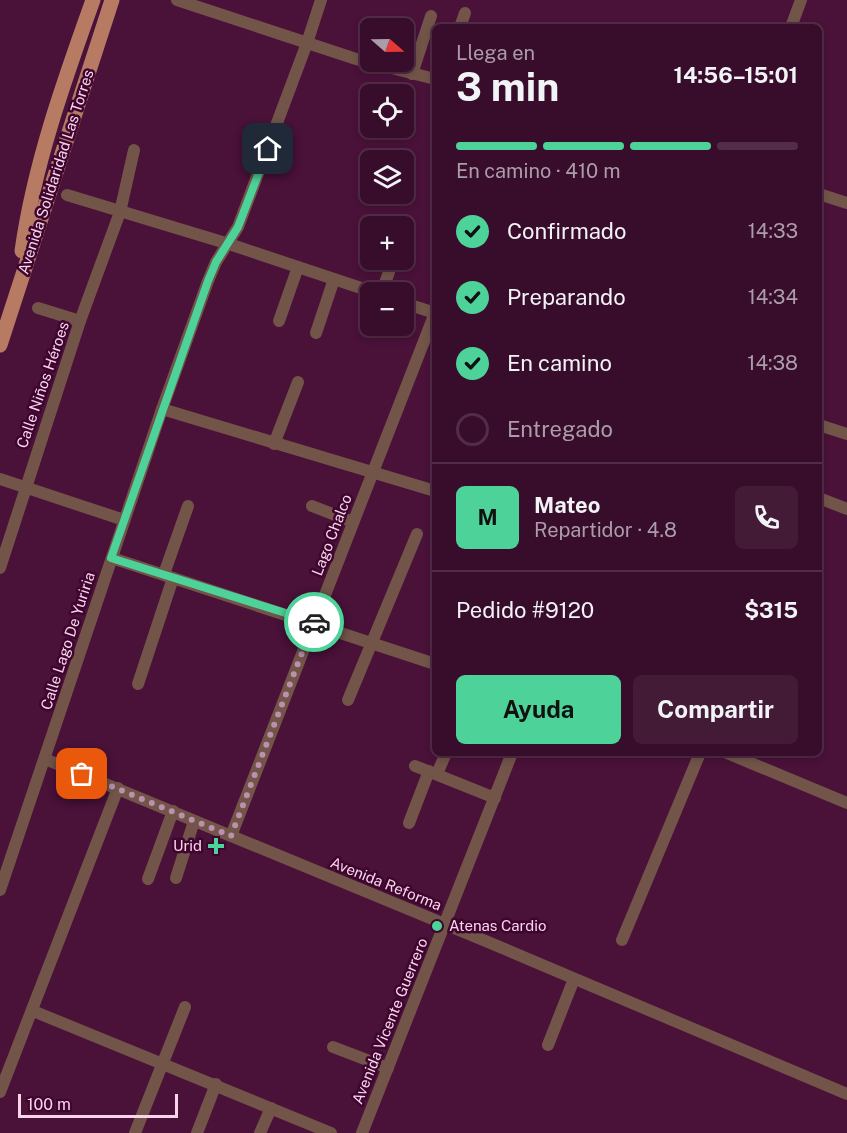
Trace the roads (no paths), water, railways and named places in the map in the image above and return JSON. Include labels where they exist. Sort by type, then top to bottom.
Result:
[{"type":"main road","points":[[16,295],[31,199],[67,72],[93,0]]},
{"type":"main road","name":"Avenida Solidaridad Las Torres","points":[[0,345],[112,0]]},
{"type":"street","points":[[177,0],[356,60],[432,78]]},
{"type":"street","name":"Calle Lago De Yuriria","points":[[0,890],[111,558],[208,281],[216,262],[229,244],[242,217],[321,0]]},
{"type":"street","points":[[792,24],[801,0]]},
{"type":"street","points":[[461,24],[465,13]]},
{"type":"street","points":[[412,74],[431,16]]},
{"type":"street","name":"Calle Niños Héroes","points":[[0,568],[80,321],[120,212],[134,150]]},
{"type":"street","points":[[68,195],[229,244],[360,288]]},
{"type":"street","points":[[822,195],[847,203]]},
{"type":"street","points":[[279,321],[298,267]]},
{"type":"street","points":[[316,333],[334,279]]},
{"type":"street","points":[[414,306],[432,312]]},
{"type":"street","points":[[38,308],[80,321]]},
{"type":"street","name":"Lago Chalco","points":[[231,836],[432,321]]},
{"type":"street","points":[[274,444],[298,381]]},
{"type":"street","points":[[162,409],[432,490]]},
{"type":"street","points":[[822,426],[847,434]]},
{"type":"street","points":[[0,479],[124,520]]},
{"type":"street","points":[[822,499],[847,509]]},
{"type":"street","points":[[138,684],[188,506]]},
{"type":"street","points":[[312,506],[353,522]]},
{"type":"street","points":[[348,700],[417,534]]},
{"type":"street","points":[[111,558],[314,622],[432,663]]},
{"type":"street","points":[[409,823],[433,773],[444,756]]},
{"type":"street","name":"Avenida Vicente Guerrero","points":[[362,1133],[511,756]]},
{"type":"street","points":[[622,940],[699,756]]},
{"type":"street","points":[[734,756],[847,803]]},
{"type":"street","name":"Avenida Reforma","points":[[45,759],[847,1094]]},
{"type":"street","points":[[415,766],[495,798]]},
{"type":"street","points":[[0,1092],[118,788]]},
{"type":"street","points":[[148,879],[172,812]]},
{"type":"street","points":[[176,878],[194,821]]},
{"type":"street","points":[[548,1045],[573,979]]},
{"type":"street","points":[[135,1133],[185,1007]]},
{"type":"street","points":[[33,1011],[331,1133]]},
{"type":"street","points":[[333,1047],[388,1068]]},
{"type":"street","points":[[197,1133],[216,1084]]},
{"type":"street","points":[[260,1133],[271,1108]]},
{"type":"place","name":"Urid","points":[[216,846]]},
{"type":"place","name":"Atenas Cardio","points":[[437,926]]}]
